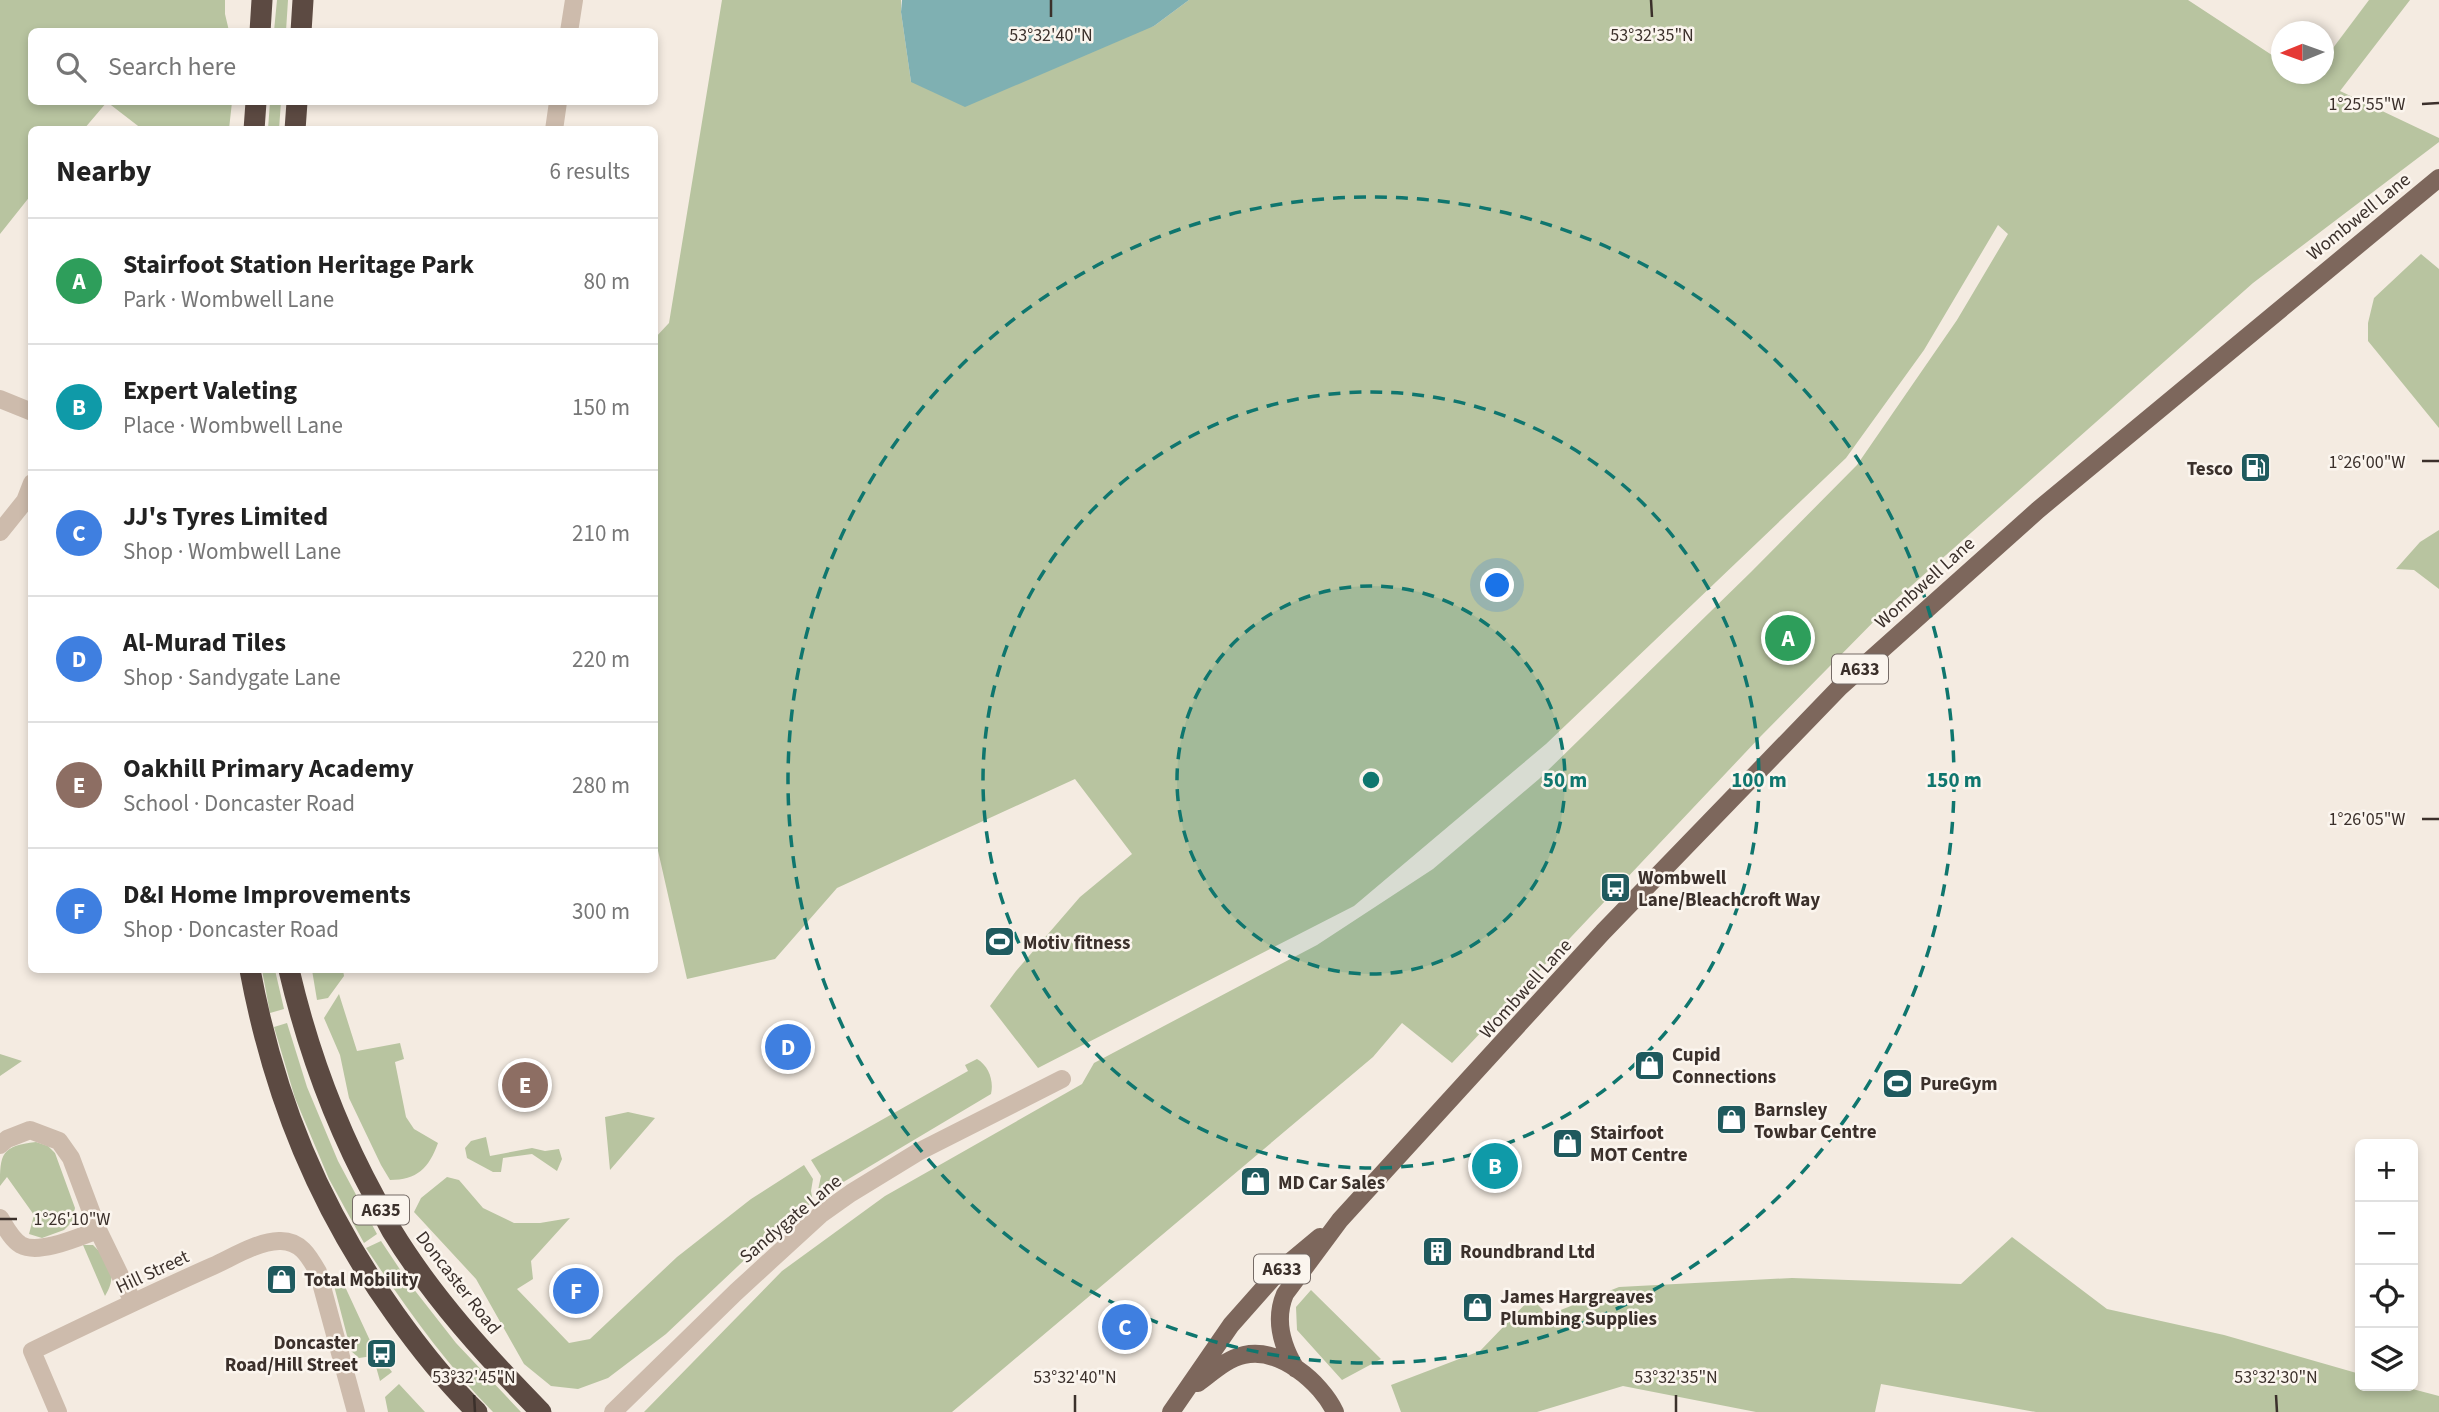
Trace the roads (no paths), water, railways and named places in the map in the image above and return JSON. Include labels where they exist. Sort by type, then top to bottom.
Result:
[{"type":"highway","points":[[260,28],[262,0]]},
{"type":"highway","points":[[301,28],[303,0]]},
{"type":"highway","points":[[254,126],[256,105]]},
{"type":"highway","points":[[295,126],[297,105]]},
{"type":"highway","name":"A635","points":[[251,973],[275,1077],[322,1195],[385,1300],[423,1353],[477,1412]]},
{"type":"highway","name":"Doncaster Road","points":[[290,973],[318,1076],[337,1124],[391,1230],[471,1337],[541,1412]]},
{"type":"main road","name":"Wombwell Lane","points":[[1296,1369],[1282,1338],[1281,1304],[1285,1294],[1340,1220],[1603,932],[1840,687],[2038,510],[2439,178]]},
{"type":"main road","name":"Wombwell Lane","points":[[1171,1412],[1241,1313],[1278,1272],[1340,1220]]},
{"type":"main road","name":"A633","points":[[1188,1390],[1228,1362],[1245,1355],[1268,1356],[1309,1378],[1339,1410]]},
{"type":"street","points":[[570,28],[574,0]]},
{"type":"street","points":[[555,126],[558,105]]},
{"type":"street","points":[[0,399],[28,410]]},
{"type":"street","points":[[0,532],[28,493]]},
{"type":"street","name":"Sandygate Lane","points":[[613,1412],[779,1252],[820,1215],[851,1192],[918,1152],[1062,1079]]},
{"type":"street","points":[[0,1145],[7,1139],[30,1130],[59,1141],[71,1158],[98,1230],[134,1302]]},
{"type":"street","points":[[0,1217],[9,1233],[21,1245],[38,1248],[98,1230]]},
{"type":"street","name":"Hill Street","points":[[58,1412],[32,1351],[261,1245],[279,1241],[293,1243],[307,1252],[318,1272],[356,1412]]},
{"type":"water","points":[[902,0],[1189,0],[1154,26],[965,107],[911,82],[901,12]]},
{"type":"place","name":"Tesco","points":[[2256,468]]},
{"type":"place","name":"Stairfoot Station Heritage Park","points":[[1788,638]]},
{"type":"place","name":"Wombwell Lane/Bleachcroft Way","points":[[1615,888]]},
{"type":"place","name":"Motiv fitness","points":[[1000,942]]},
{"type":"place","name":"Al-Murad Tiles","points":[[788,1047]]},
{"type":"place","name":"Cupid Connections","points":[[1649,1065]]},
{"type":"place","name":"PureGym","points":[[1897,1083]]},
{"type":"place","name":"Oakhill Primary Academy","points":[[525,1085]]},
{"type":"place","name":"Barnsley Towbar Centre","points":[[1731,1120]]},
{"type":"place","name":"Stairfoot MOT Centre","points":[[1567,1143]]},
{"type":"place","name":"Expert Valeting","points":[[1495,1166]]},
{"type":"place","name":"MD Car Sales","points":[[1255,1182]]},
{"type":"place","name":"Roundbrand Ltd","points":[[1437,1251]]},
{"type":"place","name":"Total Mobility","points":[[281,1279]]},
{"type":"place","name":"D&I Home Improvements","points":[[576,1291]]},
{"type":"place","name":"James Hargreaves Plumbing Supplies","points":[[1477,1307]]},
{"type":"place","name":"JJ's Tyres Limited","points":[[1125,1327]]},
{"type":"place","name":"Doncaster Road/Hill Street","points":[[381,1353]]}]
